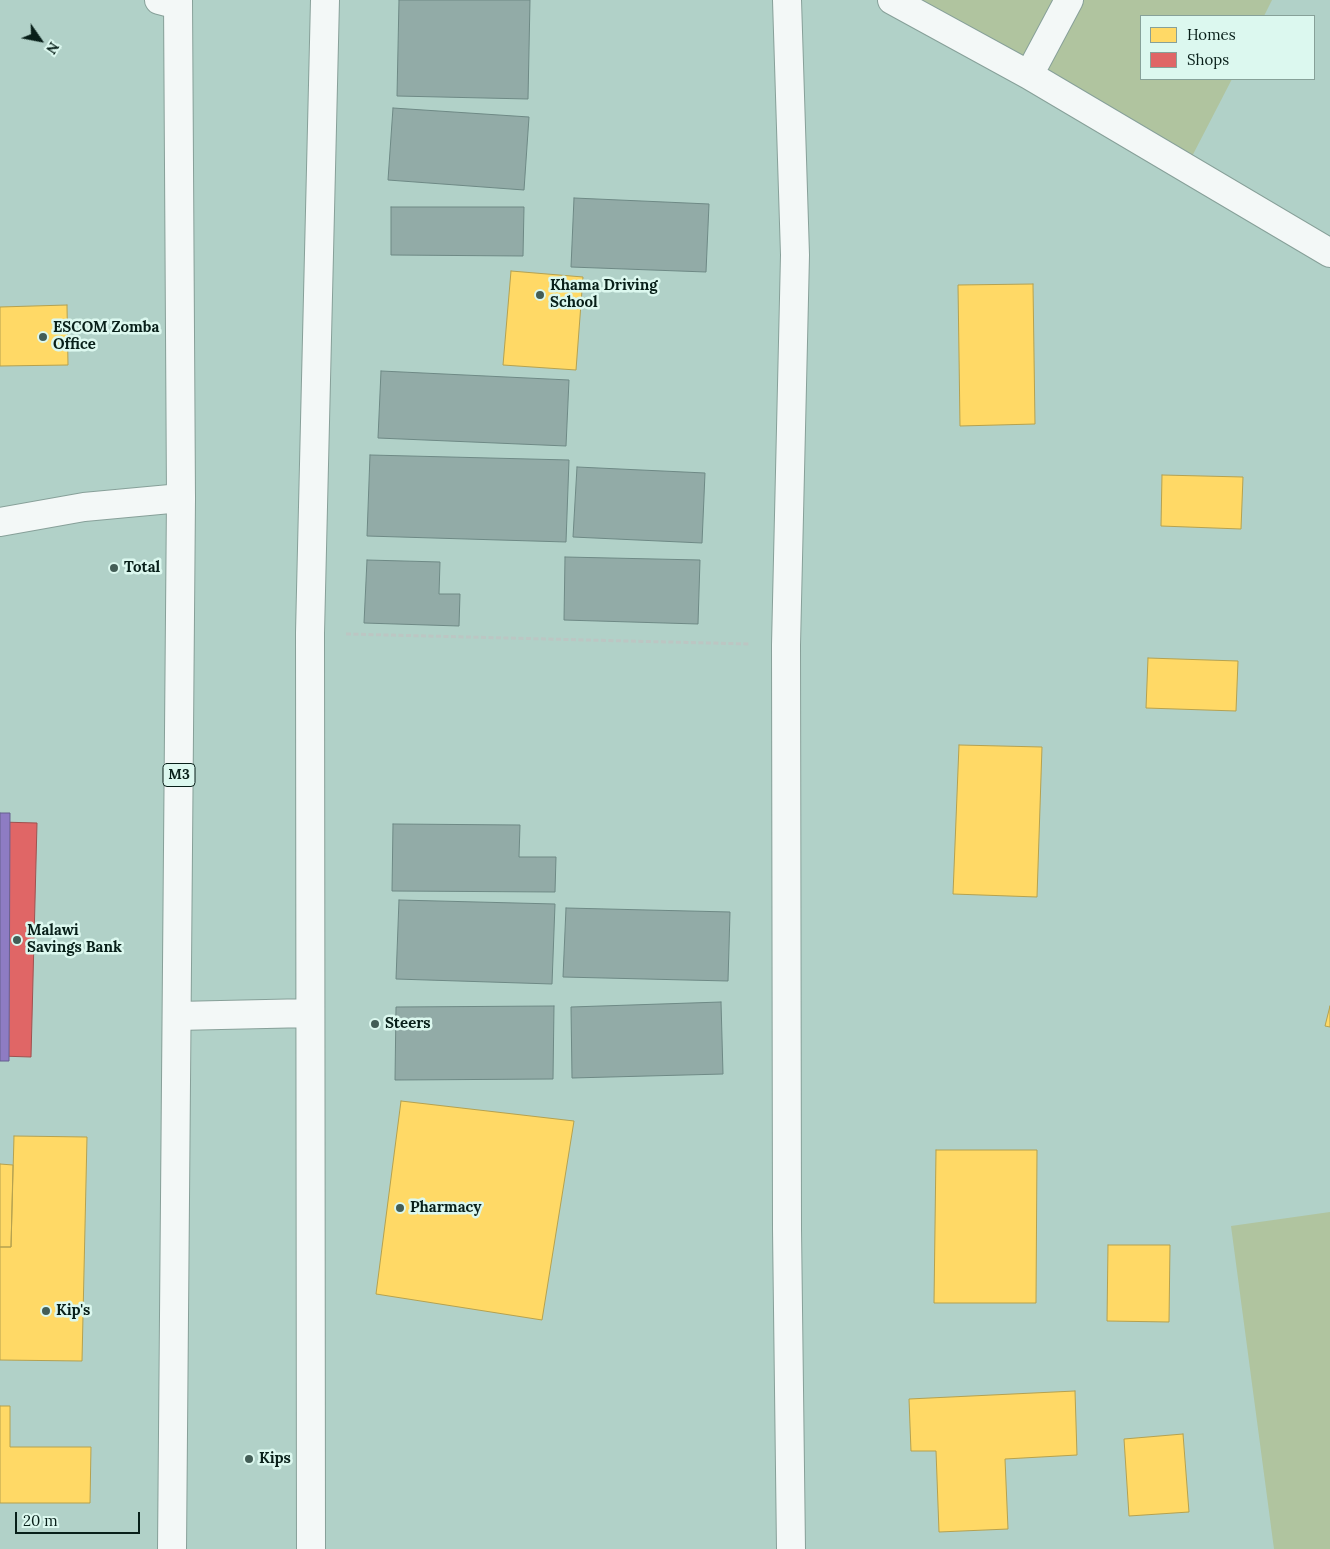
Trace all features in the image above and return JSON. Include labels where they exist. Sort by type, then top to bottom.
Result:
[{"type":"main road","points":[[311,1549],[310,633],[325,0]]},
{"type":"main road","points":[[787,0],[795,255],[786,645],[787,1229],[791,1549]]},
{"type":"main road","points":[[892,0],[1029,74],[1330,253]]},
{"type":"main road","points":[[1029,74],[1069,0]]},
{"type":"main road","name":"M3","points":[[171,2],[182,498],[172,1549]]},
{"type":"main road","points":[[0,522],[84,507],[182,498]]},
{"type":"main road","points":[[177,1016],[310,1013]]},
{"type":"path","points":[[310,633],[786,645]]},
{"type":"green space","points":[[892,0],[1272,0],[1264,15],[1140,15],[1140,80],[1231,80],[1186,168]]},
{"type":"green space","points":[[1330,1212],[1330,1549],[1274,1549],[1231,1226]]},
{"type":"building: Homes","points":[[511,271],[583,277],[576,370],[503,365]]},
{"type":"building: Homes","points":[[1033,284],[1035,424],[960,426],[958,285]]},
{"type":"building: Homes","points":[[67,305],[68,365],[0,366],[0,307]]},
{"type":"building: Homes","points":[[1162,475],[1243,477],[1241,529],[1161,526]]},
{"type":"building: Homes","points":[[1148,658],[1238,661],[1236,711],[1146,708]]},
{"type":"building: Homes","points":[[959,745],[1042,747],[1037,897],[953,894]]},
{"type":"building: Homes","points":[[1330,1006],[1330,1027],[1325,1026]]},
{"type":"building: Homes","points":[[401,1101],[574,1121],[542,1320],[376,1294]]},
{"type":"building: Homes","points":[[14,1136],[87,1137],[82,1361],[0,1360],[0,1247],[11,1247]]},
{"type":"building: Homes","points":[[936,1150],[1037,1150],[1036,1303],[934,1303]]},
{"type":"building: Homes","points":[[0,1164],[13,1165],[11,1247],[0,1247]]},
{"type":"building: Homes","points":[[1108,1245],[1170,1245],[1169,1322],[1107,1321]]},
{"type":"building: Homes","points":[[1075,1391],[1077,1455],[1005,1459],[1008,1529],[939,1532],[936,1451],[911,1451],[909,1399]]},
{"type":"building: Homes","points":[[0,1406],[10,1406],[10,1447],[91,1447],[90,1503],[0,1503]]},
{"type":"building: Homes","points":[[1183,1434],[1189,1512],[1129,1516],[1124,1439]]},
{"type":"building: Shops","name":"Malawi Savings Bank","points":[[0,822],[37,823],[31,1057],[0,1056]]},
{"type":"building: Offices","points":[[0,813],[10,813],[9,1061],[0,1061]]},
{"type":"building: Other","points":[[399,0],[530,0],[528,99],[397,96]]},
{"type":"building: Other","points":[[393,108],[529,117],[524,190],[388,180]]},
{"type":"building: Other","points":[[574,198],[709,204],[706,272],[571,267]]},
{"type":"building: Other","points":[[391,207],[524,207],[523,256],[391,255]]},
{"type":"building: Other","points":[[381,371],[569,380],[566,446],[378,438]]},
{"type":"building: Other","points":[[370,455],[569,460],[566,542],[367,536]]},
{"type":"building: Other","points":[[577,467],[705,473],[702,543],[573,537]]},
{"type":"building: Other","points":[[565,557],[700,560],[698,624],[564,620]]},
{"type":"building: Other","points":[[367,560],[440,562],[439,594],[460,594],[459,626],[364,623]]},
{"type":"building: Other","points":[[393,824],[520,825],[519,857],[556,857],[555,892],[392,891]]},
{"type":"building: Other","points":[[399,900],[555,904],[552,984],[396,979]]},
{"type":"building: Other","points":[[566,908],[730,912],[728,981],[563,977]]},
{"type":"building: Other","points":[[721,1002],[723,1074],[572,1078],[571,1007]]},
{"type":"building: Other","points":[[554,1006],[553,1079],[395,1080],[396,1007]]},
{"type":"place","name":"Khama Driving School","points":[[540,295]]},
{"type":"place","name":"ESCOM Zomba Office","points":[[43,337]]},
{"type":"place","name":"Total","points":[[114,568]]},
{"type":"place","name":"Malawi Savings Bank","points":[[17,940]]},
{"type":"place","name":"Steers","points":[[375,1024]]},
{"type":"place","name":"Pharmacy","points":[[400,1208]]},
{"type":"place","name":"Kip's","points":[[46,1311]]},
{"type":"place","name":"Kips","points":[[249,1459]]}]
